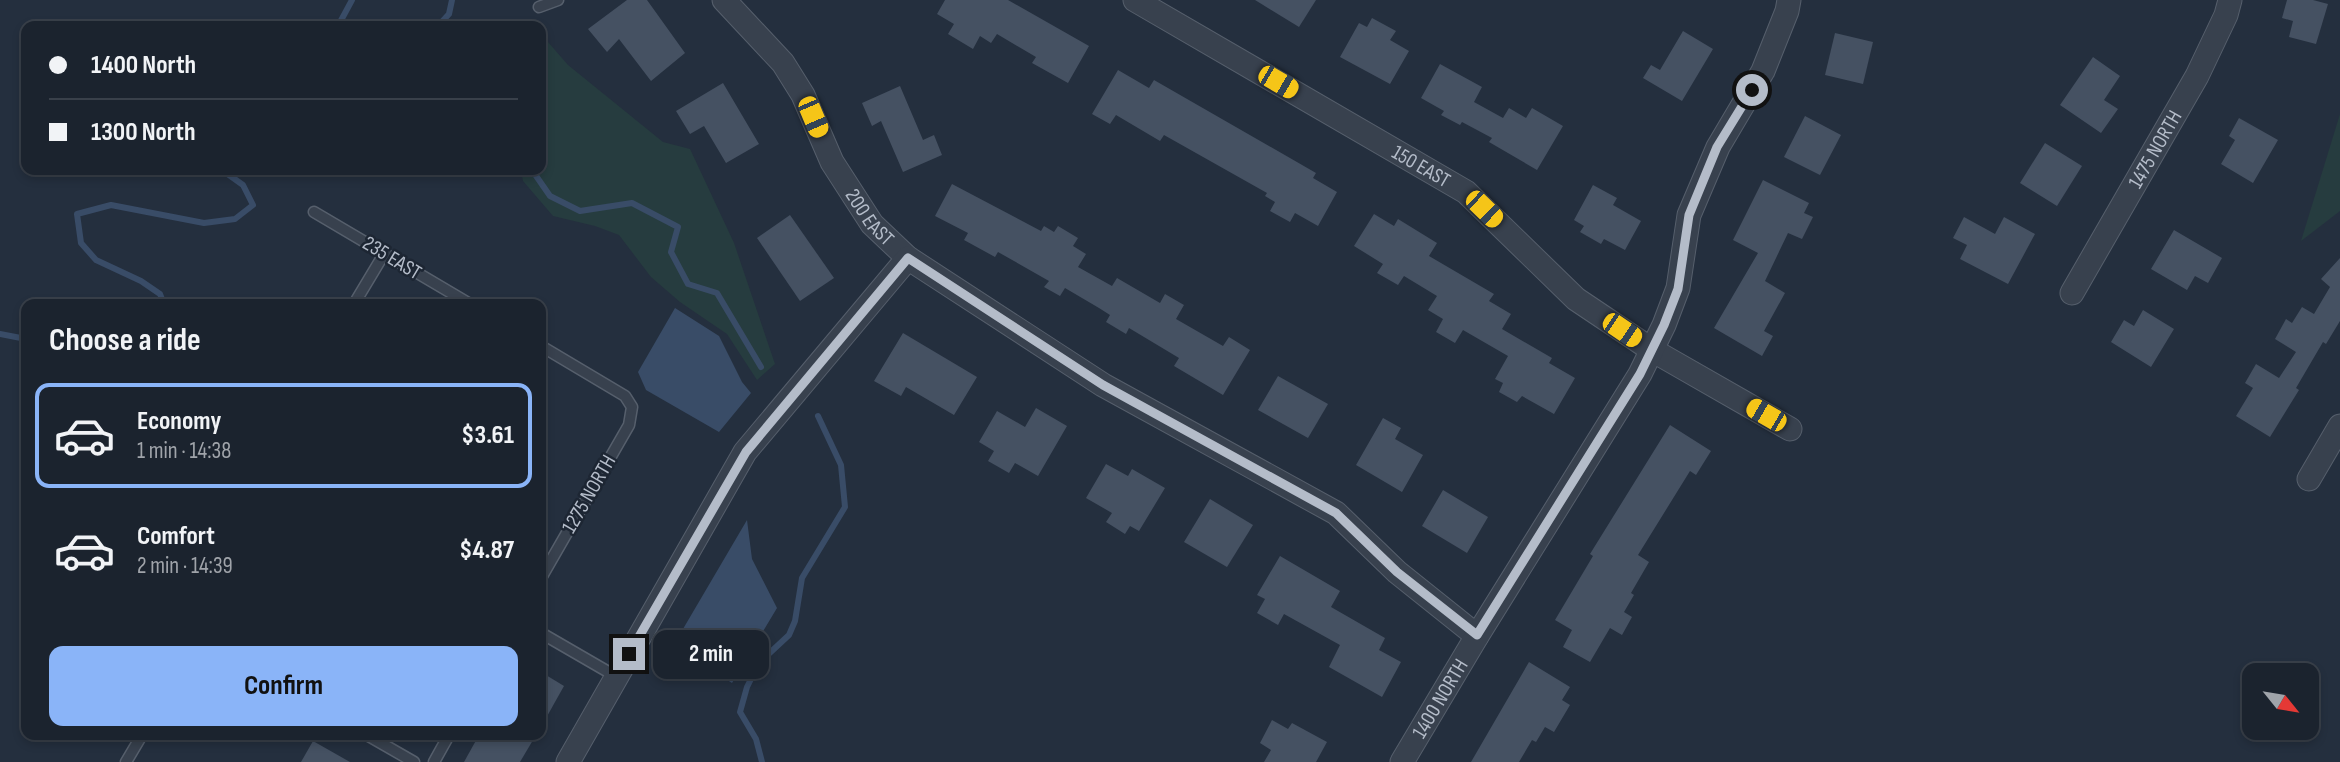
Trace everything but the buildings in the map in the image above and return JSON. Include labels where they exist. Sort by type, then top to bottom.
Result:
[{"type":"street","name":"200 EAST","points":[[724,0],[783,63],[803,95],[832,162],[872,224],[908,258],[1103,385],[1336,513],[1397,572],[1477,635]]},
{"type":"street","name":"150 EAST","points":[[1135,0],[1466,192],[1576,299],[1652,350],[1790,429]]},
{"type":"street","name":"1400 NORTH","points":[[1402,762],[1477,635],[1640,374],[1678,289],[1689,215],[1717,147],[1763,71],[1789,0]]},
{"type":"street","name":"1475 NORTH","points":[[2072,293],[2197,76],[2226,15],[2230,0]]},
{"type":"street","points":[[568,762],[746,452],[908,258]]},
{"type":"street","points":[[2309,479],[2340,426]]},
{"type":"lane","points":[[539,8],[558,0]]},
{"type":"lane","name":"235 EAST","points":[[314,212],[461,299]]},
{"type":"lane","points":[[357,299],[384,254]]},
{"type":"lane","name":"1275 NORTH","points":[[546,349],[625,396],[632,407],[629,425],[546,569]]},
{"type":"lane","points":[[546,636],[617,677]]},
{"type":"lane","points":[[126,762],[139,740]]},
{"type":"lane","points":[[376,740],[414,762]]},
{"type":"lane","points":[[434,762],[446,740]]},
{"type":"green space","points":[[546,40],[568,65],[663,142],[690,149],[734,243],[775,364],[757,380],[727,334],[680,302],[651,277],[619,235],[553,216],[523,181],[522,175],[546,175]]},
{"type":"green space","points":[[2340,114],[2340,211],[2301,241]]},
{"type":"water","points":[[675,308],[719,336],[742,382],[751,393],[719,432],[646,390],[638,372]]},
{"type":"water","points":[[747,520],[752,559],[777,608],[732,683],[673,646]]},
{"type":"waterway","points":[[341,21],[352,0]]},
{"type":"waterway","points":[[443,21],[449,14],[452,0]]},
{"type":"waterway","points":[[162,299],[160,294],[141,281],[96,260],[81,243],[77,214],[111,205],[204,223],[235,219],[253,205],[243,185],[229,175]]},
{"type":"waterway","points":[[535,175],[550,196],[580,211],[632,203],[678,227],[671,252],[688,284],[717,293],[761,367]]},
{"type":"waterway","points":[[0,334],[21,338]]},
{"type":"waterway","points":[[762,762],[756,739],[740,712],[747,687],[759,663],[789,635],[795,621],[802,578],[845,507],[841,465],[818,416]]},
{"type":"route","points":[[629,654],[746,452],[908,258],[1103,385],[1336,513],[1397,572],[1477,635],[1640,374],[1678,289],[1689,215],[1717,147],[1752,90]]}]
